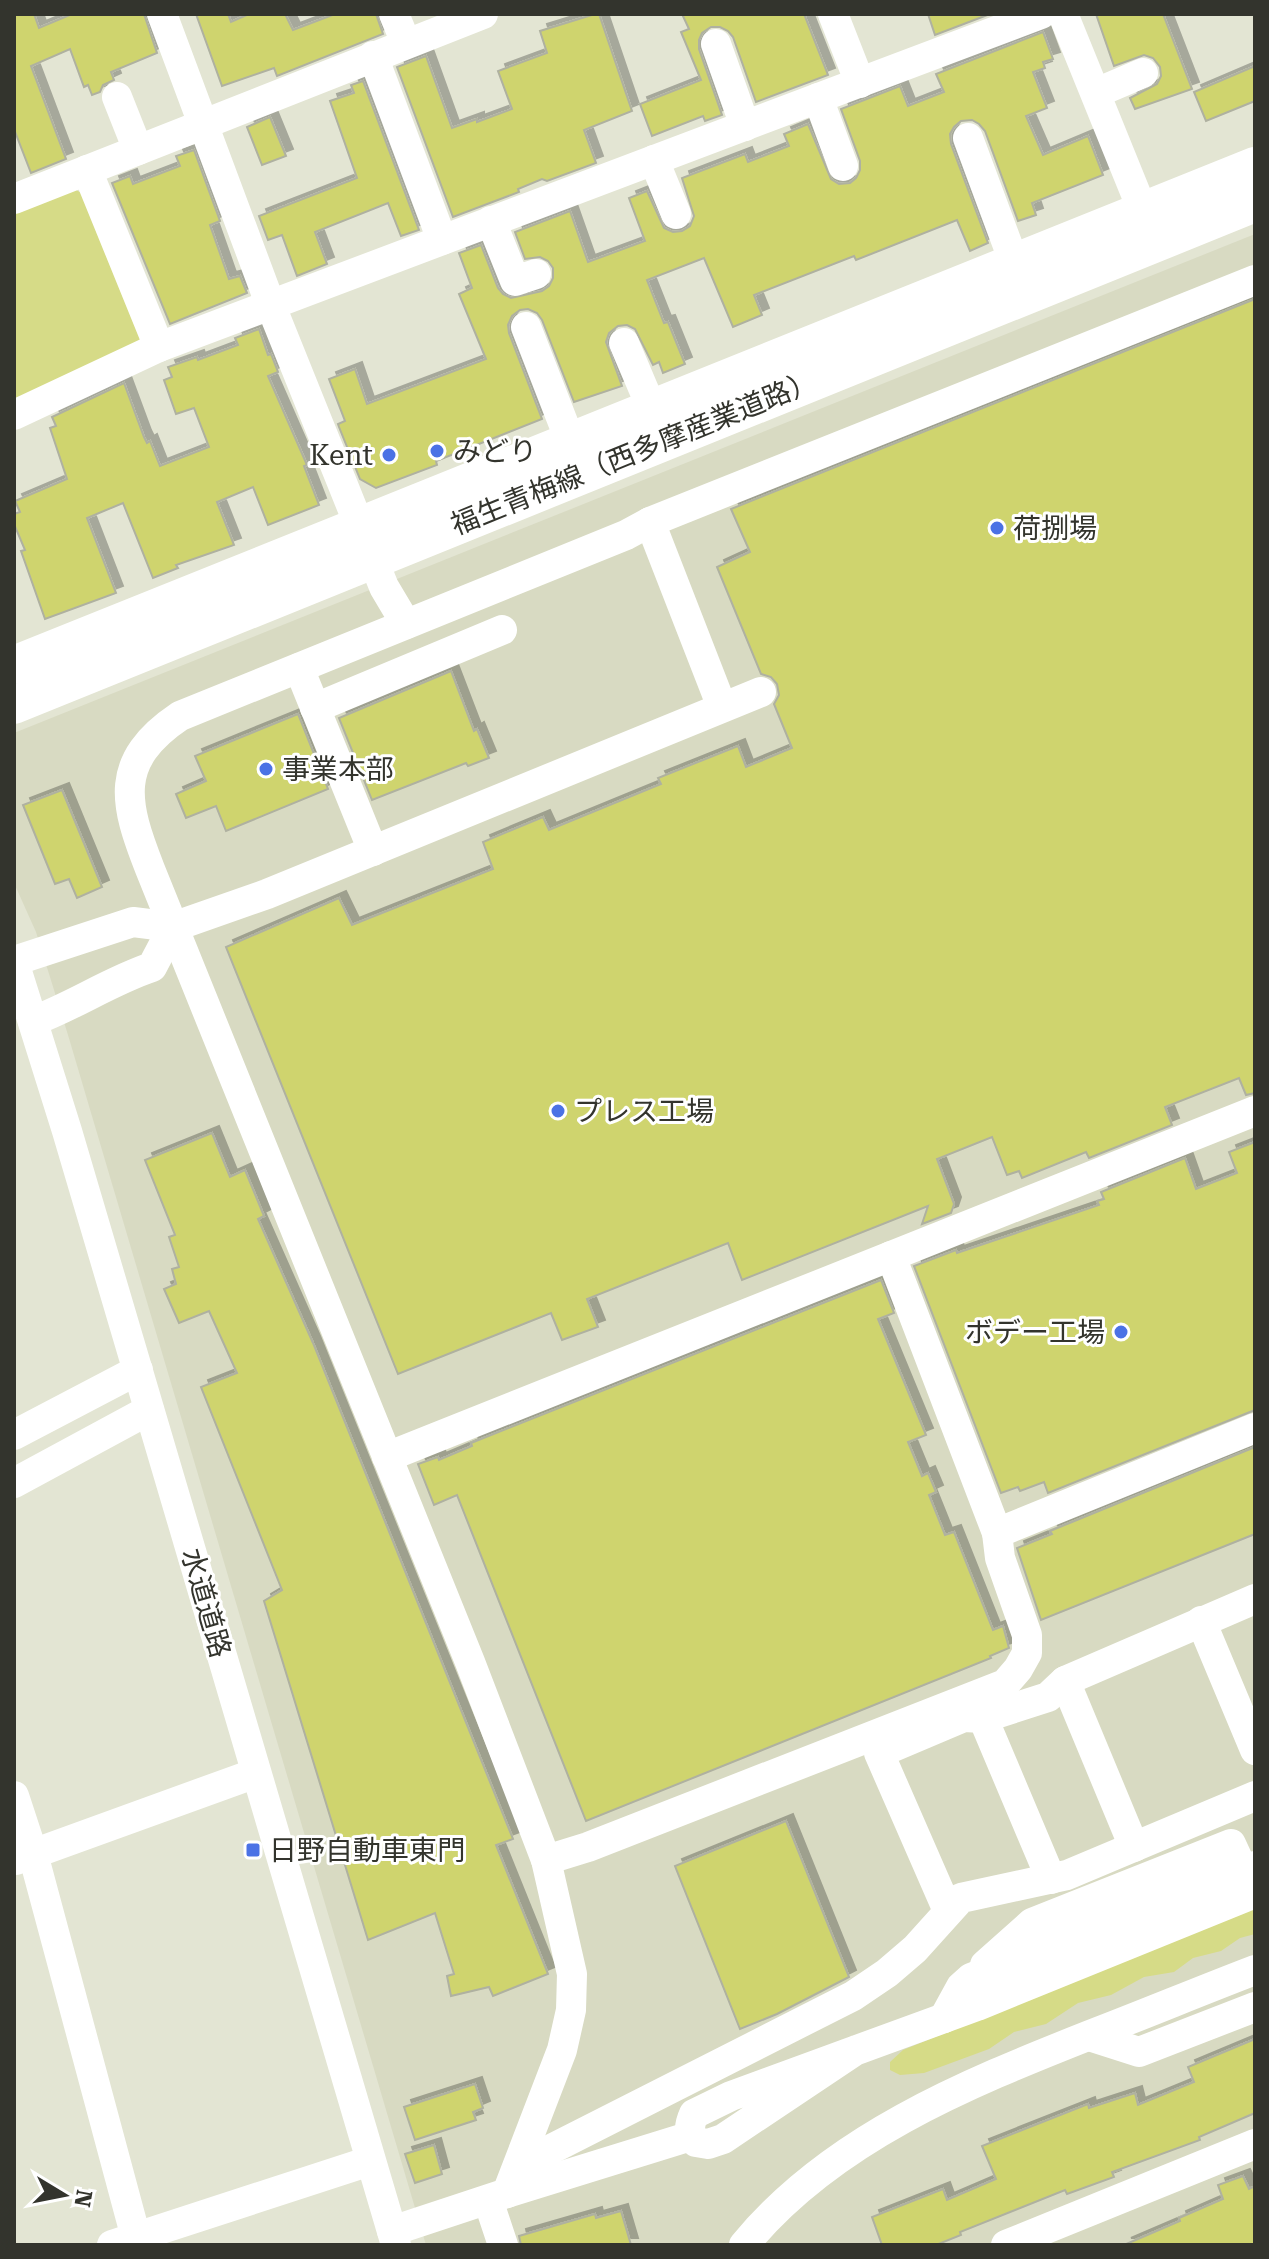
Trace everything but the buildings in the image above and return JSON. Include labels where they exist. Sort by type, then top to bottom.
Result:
[{"type":"main road","name":"福生青梅線（西多摩産業道路）","points":[[14,665],[367,542],[1150,227],[1255,166]]},
{"type":"main road","name":"福生青梅線（西多摩産業道路）","points":[[14,705],[367,542],[571,443],[1014,262],[1255,203]]},
{"type":"street","points":[[162,14],[271,306],[384,587],[406,624]]},
{"type":"street","points":[[394,14],[406,43]]},
{"type":"street","points":[[14,199],[483,14]]},
{"type":"street","points":[[833,14],[860,83]]},
{"type":"street","points":[[14,415],[159,347],[1041,14]]},
{"type":"street","points":[[1063,14],[1150,227]]},
{"type":"street","points":[[716,44],[745,126]]},
{"type":"street","points":[[373,56],[442,240]]},
{"type":"street","points":[[1096,93],[1143,73]]},
{"type":"street","points":[[117,97],[138,150]]},
{"type":"street","points":[[818,98],[843,166]]},
{"type":"street","points":[[968,138],[1014,262]]},
{"type":"street","points":[[654,160],[676,214]]},
{"type":"street","points":[[87,170],[159,347]]},
{"type":"street","points":[[491,221],[515,281],[536,274]]},
{"type":"street","points":[[503,2245],[504,2186],[562,2050],[571,2010],[572,1974],[546,1860],[133,825],[128,795],[130,778],[148,742],[180,716],[626,535],[650,522],[1255,280]]},
{"type":"street","points":[[526,327],[571,443]]},
{"type":"street","points":[[624,343],[652,409]]},
{"type":"street","points":[[650,522],[722,707]]},
{"type":"street","points":[[315,708],[502,630]]},
{"type":"street","points":[[299,668],[373,851]]},
{"type":"street","points":[[14,962],[133,922],[173,927],[267,894],[761,692]]},
{"type":"street","points":[[33,1021],[67,1009],[132,973],[152,967],[173,927]]},
{"type":"street","name":"水道道路","points":[[14,962],[394,2238]]},
{"type":"street","points":[[387,1457],[1255,1111]]},
{"type":"street","points":[[546,1860],[588,1847],[1005,1684],[1018,1669],[1027,1653],[1027,1635],[1000,1558],[997,1533],[891,1256]]},
{"type":"street","points":[[14,1435],[138,1370]]},
{"type":"street","points":[[14,1483],[149,1410]]},
{"type":"street","points":[[997,1533],[1255,1428]]},
{"type":"street","points":[[948,1911],[879,1753],[964,1717],[983,1718],[1048,1697],[1065,1681],[1255,1599]]},
{"type":"street","points":[[1201,1621],[1255,1750]]},
{"type":"street","points":[[1065,1681],[1134,1847]]},
{"type":"street","points":[[983,1718],[1051,1879]]},
{"type":"street","points":[[23,1857],[256,1773]]},
{"type":"street","points":[[14,1796],[23,1857],[129,2242],[370,2161]]},
{"type":"street","points":[[394,2238],[504,2186],[853,1996],[915,1949],[961,1898],[1051,1879],[1255,1796]]},
{"type":"street","points":[[944,2018],[961,1987],[1032,1923],[1231,1844],[1251,1876]]},
{"type":"street","points":[[504,2186],[691,2136],[690,2124],[694,2114],[731,2096],[944,2018],[1251,1876]]},
{"type":"street","points":[[971,1978],[1251,1876]]},
{"type":"street","points":[[744,2245],[762,2223],[815,2176],[868,2138],[1005,2070],[1255,1970]]},
{"type":"street","points":[[1089,2036],[1139,2052],[1255,2007]]},
{"type":"street","points":[[1006,2245],[1255,2144]]},
{"type":"shaded area","points":[[1255,234],[1255,2245],[426,2245],[68,1035],[36,932],[14,883],[14,733]]},
{"type":"green space","points":[[73,188],[93,200],[141,341],[14,401],[14,211]]},
{"type":"green space","points":[[1255,1908],[1255,1934],[1240,1938],[1221,1951],[1193,1958],[1174,1972],[1144,1977],[1111,1995],[1078,2003],[1046,2024],[1014,2032],[989,2049],[924,2073],[900,2075],[890,2070],[890,2062],[903,2050]]},
{"type":"place","name":"みどり","points":[[437,451]]},
{"type":"place","name":"Kent","points":[[389,455]]},
{"type":"place","name":"荷捌場","points":[[997,528]]},
{"type":"place","name":"事業本部","points":[[266,769]]},
{"type":"place","name":"プレス工場","points":[[558,1111]]},
{"type":"place","name":"ボデー工場","points":[[1121,1332]]},
{"type":"place","name":"日野自動車東門","points":[[253,1850]]}]
